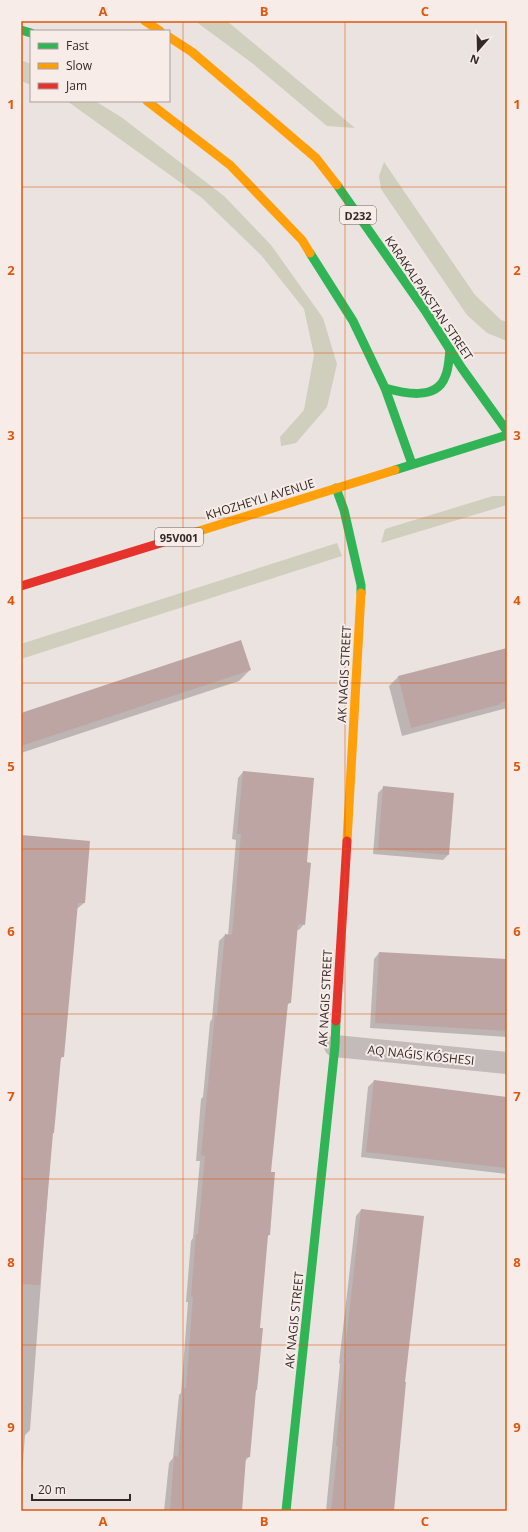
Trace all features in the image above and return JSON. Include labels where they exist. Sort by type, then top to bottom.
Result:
[{"type":"main road","points":[[145,21],[158,30]]},
{"type":"main road","name":"KARAKALPAKSTAN STREET","points":[[170,38],[192,52],[316,158],[342,191],[426,312],[461,367],[507,430]]},
{"type":"main road","points":[[148,102],[230,165],[302,240],[353,321],[385,388],[412,464]]},
{"type":"main road","points":[[385,388],[407,394],[430,392],[445,379],[450,350]]},
{"type":"main road","name":"KHOZHEYLI AVENUE","points":[[21,586],[507,435]]},
{"type":"main road","name":"AK NAGIS STREET","points":[[286,1511],[335,1046],[361,585],[344,510],[336,488]]},
{"type":"street","points":[[335,1046],[507,1064]]},
{"type":"shaded area","points":[[195,21],[227,21],[355,128],[327,126],[252,63]]},
{"type":"shaded area","points":[[21,60],[30,64],[30,85],[21,81]]},
{"type":"shaded area","points":[[68,102],[97,102],[121,117],[224,196],[271,245],[323,318],[337,364],[327,407],[296,443],[281,446],[280,437],[304,410],[314,355],[304,309],[261,255],[202,198]]},
{"type":"shaded area","points":[[384,162],[475,295],[501,320],[507,322],[507,341],[487,333],[467,315],[381,189],[379,176]]},
{"type":"shaded area","points":[[493,496],[507,496],[507,505],[381,543],[385,529]]},
{"type":"shaded area","points":[[337,543],[342,556],[21,659],[21,644]]},
{"type":"building","points":[[241,640],[251,670],[21,746],[21,713]]},
{"type":"building","points":[[507,648],[507,701],[500,703],[501,704],[411,728],[398,676]]},
{"type":"building","points":[[243,771],[314,778],[307,862],[311,863],[305,925],[298,924],[291,1003],[288,1003],[271,1172],[275,1172],[260,1328],[263,1328],[250,1457],[246,1457],[242,1511],[170,1511],[174,1456],[178,1457],[184,1388],[186,1389],[196,1234],[198,1234],[205,1156],[201,1155],[215,1015],[217,1016],[225,934],[232,935],[241,834],[237,834]]},
{"type":"building","points":[[383,786],[454,793],[449,855],[378,849]]},
{"type":"building","points":[[21,835],[90,841],[85,903],[78,903],[64,1057],[61,1057],[53,1133],[40,1285],[21,1284]]},
{"type":"building","points":[[379,952],[507,959],[507,1031],[375,1023]]},
{"type":"building","points":[[374,1080],[507,1097],[507,1168],[366,1152]]},
{"type":"building","points":[[361,1209],[424,1216],[405,1382],[394,1511],[331,1511],[338,1446],[336,1446],[344,1358]]},
{"type":"traffic: fast","points":[[21,30],[30,33]]},
{"type":"traffic: fast","points":[[337,185],[426,312],[461,367],[507,431]]},
{"type":"traffic: fast","points":[[310,253],[353,321],[385,388],[412,464]]},
{"type":"traffic: fast","points":[[385,388],[410,393],[434,390],[441,385],[445,377],[449,363],[450,349]]},
{"type":"traffic: fast","points":[[395,470],[507,435]]},
{"type":"traffic: fast","points":[[336,488],[344,510],[361,585],[361,593]]},
{"type":"traffic: fast","points":[[286,1511],[335,1046],[336,1021]]},
{"type":"traffic: slow","points":[[145,21],[158,30]]},
{"type":"traffic: slow","points":[[170,38],[192,52],[316,158],[337,185]]},
{"type":"traffic: slow","points":[[148,102],[230,165],[302,240],[310,253]]},
{"type":"traffic: slow","points":[[180,537],[395,470]]},
{"type":"traffic: slow","points":[[347,841],[361,593]]},
{"type":"traffic: jam","points":[[21,586],[180,537]]},
{"type":"traffic: jam","points":[[336,1021],[347,841]]}]
